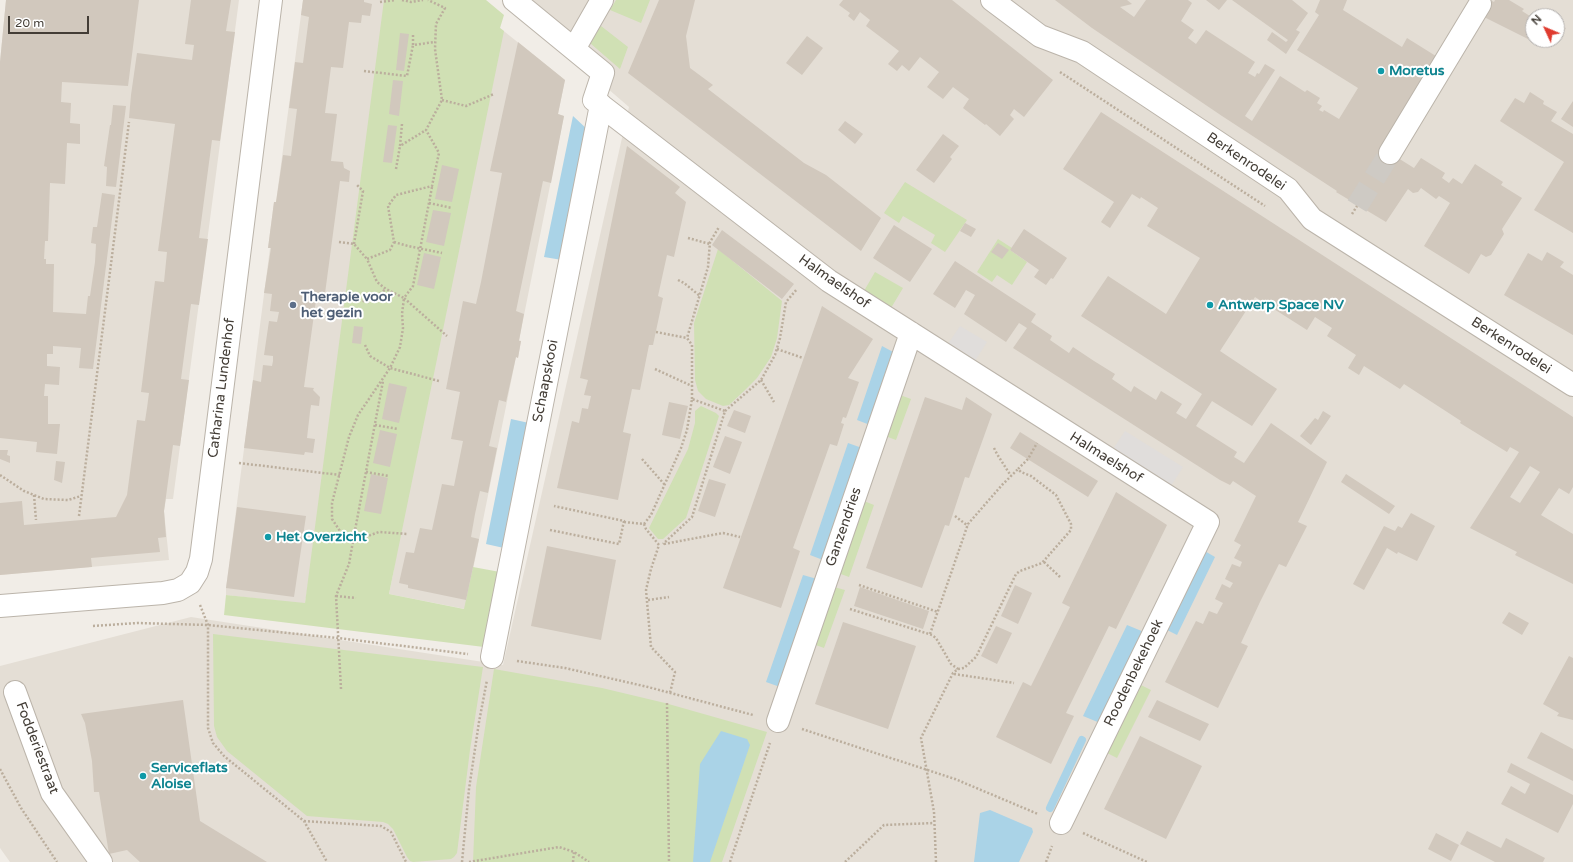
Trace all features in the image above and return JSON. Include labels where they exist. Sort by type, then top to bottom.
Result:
[{"type":"street","name":"Catharina Lundenhof","points":[[0,606],[163,593],[178,590],[190,583],[197,572],[201,560],[271,0]]},
{"type":"street","points":[[514,0],[603,73],[594,100],[601,105]]},
{"type":"street","points":[[574,49],[602,0]]},
{"type":"street","name":"Berkenrodelei","points":[[992,0],[1040,36],[1082,52],[1288,189],[1312,219],[1573,385]]},
{"type":"street","points":[[1390,153],[1480,4]]},
{"type":"street","name":"Halmaelshof","points":[[601,105],[829,281],[1208,522]]},
{"type":"street","name":"Schaapskooi","points":[[492,657],[601,105]]},
{"type":"street","name":"Ganzendries","points":[[778,722],[911,333]]},
{"type":"street","name":"Roodenbekehoek","points":[[1061,823],[1208,522]]},
{"type":"street","name":"Fodderiestraat","points":[[15,692],[52,793],[101,862]]},
{"type":"path","points":[[380,2],[395,0]]},
{"type":"path","points":[[402,0],[411,2],[423,0]]},
{"type":"path","points":[[400,146],[426,130],[442,100],[435,42],[436,24],[445,8],[428,0]]},
{"type":"path","points":[[364,71],[407,76],[413,45],[413,34]]},
{"type":"path","points":[[413,45],[435,42]]},
{"type":"path","points":[[442,100],[466,106],[494,94]]},
{"type":"path","points":[[79,516],[129,122]]},
{"type":"path","points":[[396,169],[402,124]]},
{"type":"path","points":[[353,541],[340,530],[332,519],[332,503],[349,437],[358,415],[390,368],[400,346],[403,328],[402,314],[404,298],[413,286],[432,186],[440,153],[426,130]]},
{"type":"path","points":[[354,244],[363,191],[356,184]]},
{"type":"path","points":[[367,259],[390,250],[394,242],[388,206],[396,195],[432,186]]},
{"type":"path","points":[[429,203],[452,208]]},
{"type":"path","points":[[1352,214],[1358,206]]},
{"type":"path","points":[[687,338],[708,266],[710,244],[719,227]]},
{"type":"path","points":[[688,238],[710,244]]},
{"type":"path","points":[[338,242],[354,244],[367,259],[377,282],[386,289],[404,298],[447,336]]},
{"type":"path","points":[[394,242],[442,253]]},
{"type":"path","points":[[678,280],[700,296]]},
{"type":"path","points":[[670,693],[676,672],[651,647],[646,590],[661,545],[692,517],[725,411],[760,380],[775,355],[780,338],[786,302],[798,288]]},
{"type":"path","points":[[347,297],[368,302],[386,289]]},
{"type":"path","points":[[644,524],[651,515],[681,448],[687,430],[692,399],[692,345],[687,338],[656,332]]},
{"type":"path","points":[[365,345],[370,356],[390,368],[439,381]]},
{"type":"path","points":[[777,349],[803,358]]},
{"type":"path","points":[[655,369],[692,386]]},
{"type":"path","points":[[341,689],[336,596],[349,564],[383,378]]},
{"type":"path","points":[[760,380],[774,402]]},
{"type":"path","points":[[692,399],[725,411]]},
{"type":"path","points":[[375,425],[398,429]]},
{"type":"path","points":[[930,634],[970,521],[1028,459],[1037,443]]},
{"type":"path","points":[[994,448],[1011,476]]},
{"type":"path","points":[[642,459],[665,485]]},
{"type":"path","points":[[242,463],[340,475]]},
{"type":"path","points":[[936,862],[934,812],[921,738],[953,673],[958,669],[964,668],[976,657],[1016,574],[1044,562],[1071,530],[1071,524],[1056,495],[1031,476],[1021,472],[1018,469]]},
{"type":"path","points":[[366,472],[389,476]]},
{"type":"path","points":[[0,475],[24,491],[44,499],[56,501],[68,500],[82,496]]},
{"type":"path","points":[[34,495],[36,520]]},
{"type":"path","points":[[554,506],[624,522],[644,524]]},
{"type":"path","points":[[955,516],[968,526]]},
{"type":"path","points":[[550,530],[619,544],[624,522]]},
{"type":"path","points":[[644,524],[646,529],[661,545]]},
{"type":"path","points":[[353,541],[379,532],[408,534]]},
{"type":"path","points":[[661,545],[723,532],[740,538]]},
{"type":"path","points":[[1044,562],[1060,577]]},
{"type":"path","points":[[859,584],[938,612]]},
{"type":"path","points":[[336,596],[356,598]]},
{"type":"path","points":[[648,600],[669,597]]},
{"type":"path","points":[[850,609],[930,634],[936,638],[952,664],[958,669]]},
{"type":"path","points":[[92,626],[137,623],[208,625],[338,638],[492,657],[479,722],[469,789],[462,862]]},
{"type":"path","points":[[208,625],[208,728],[213,743],[224,756],[304,821],[327,862]]},
{"type":"path","points":[[953,673],[1014,683]]},
{"type":"path","points":[[667,703],[669,862]]},
{"type":"path","points":[[730,862],[778,722]]},
{"type":"path","points":[[0,768],[21,808],[57,862]]},
{"type":"path","points":[[304,821],[381,826],[391,832],[406,862]]},
{"type":"path","points":[[845,862],[884,825],[934,823]]},
{"type":"path","points":[[1061,823],[1147,862]]},
{"type":"path","points":[[469,862],[560,847],[574,852],[589,862]]},
{"type":"path","points":[[573,862],[574,852]]},
{"type":"shaded area","points":[[6,0],[239,0],[173,499],[166,499],[164,511],[169,560],[0,575],[0,62]]},
{"type":"shaded area","points":[[303,0],[465,0],[565,80],[558,114],[564,116],[519,340],[521,341],[518,358],[516,357],[465,609],[389,594],[394,569],[312,559],[305,604],[226,595],[270,248],[268,248],[274,202],[276,202]]},
{"type":"shaded area","points":[[505,0],[1573,0],[1573,862],[10,862],[0,848],[0,666],[191,617],[503,665],[629,107]]},
{"type":"shaded area","points":[[960,326],[987,342],[975,361],[948,344]]},
{"type":"shaded area","points":[[1125,431],[1183,467],[1171,486],[1113,449]]},
{"type":"green space","points":[[384,0],[486,0],[504,15],[500,28],[504,31],[389,594],[464,609],[473,567],[500,572],[484,647],[224,615],[226,595],[305,603]]},
{"type":"green space","points":[[616,0],[650,0],[641,23],[610,10]]},
{"type":"green space","points":[[601,26],[628,47],[620,69],[590,43]]},
{"type":"green space","points":[[905,182],[967,220],[945,252],[931,243],[935,235],[903,216],[899,223],[884,213]]},
{"type":"green space","points":[[998,239],[1012,248],[1010,250],[1027,262],[1012,285],[997,275],[992,282],[977,272]]},
{"type":"green space","points":[[718,249],[782,301],[777,338],[771,357],[757,378],[729,405],[723,406],[706,399],[698,391],[695,380],[694,323]]},
{"type":"green space","points":[[875,272],[903,288],[891,308],[864,291]]},
{"type":"green space","points":[[900,395],[911,399],[896,440],[885,436]]},
{"type":"green space","points":[[701,406],[719,416],[686,518],[663,539],[658,539],[649,528],[688,449],[695,423],[695,411]]},
{"type":"green space","points":[[864,501],[874,505],[849,577],[838,573]]},
{"type":"green space","points":[[834,587],[845,590],[824,648],[813,644]]},
{"type":"green space","points":[[213,634],[483,667],[470,750],[457,853],[454,857],[451,859],[413,862],[407,857],[393,829],[388,824],[383,822],[307,816],[227,751],[217,737],[214,726]]},
{"type":"green space","points":[[494,669],[602,688],[665,703],[767,732],[722,862],[473,862],[476,787]]},
{"type":"green space","points":[[1137,683],[1151,690],[1117,758],[1103,751]]},
{"type":"water","points":[[573,116],[588,130],[562,260],[544,257]]},
{"type":"water","points":[[882,346],[895,353],[870,425],[857,420]]},
{"type":"water","points":[[511,419],[529,423],[504,548],[486,544]]},
{"type":"water","points":[[848,443],[862,448],[823,560],[810,555]]},
{"type":"water","points":[[1203,550],[1215,557],[1177,635],[1165,629]]},
{"type":"water","points":[[803,575],[817,579],[780,687],[766,682]]},
{"type":"water","points":[[1127,625],[1144,632],[1100,723],[1083,716]]},
{"type":"water","points":[[721,731],[747,739],[750,745],[710,862],[693,862],[700,764]]},
{"type":"water","points":[[990,810],[1032,828],[1033,832],[1019,862],[974,862],[980,813]]},
{"type":"building","points":[[6,0],[139,0],[128,86],[62,82],[61,102],[71,103],[70,123],[80,124],[80,144],[67,143],[65,184],[50,183],[48,241],[45,241],[44,259],[46,259],[46,264],[54,264],[53,312],[86,314],[95,262],[96,244],[91,243],[93,227],[97,227],[102,193],[115,195],[93,369],[79,368],[81,348],[53,346],[53,354],[47,354],[47,366],[60,367],[59,385],[45,384],[44,396],[48,396],[48,424],[60,424],[57,454],[36,452],[37,442],[0,438],[0,62]]},
{"type":"building","points":[[191,0],[231,0],[226,31],[235,32],[220,141],[212,140],[199,238],[208,239],[199,305],[191,304],[181,379],[189,380],[180,446],[173,445],[164,511],[166,537],[158,538],[160,552],[91,558],[92,567],[0,575],[0,503],[22,501],[24,525],[116,517],[127,495],[137,420],[145,421],[149,393],[141,392],[155,281],[164,282],[167,252],[158,251],[175,124],[129,118],[131,95],[137,53],[192,60],[194,45],[185,44]]},
{"type":"building","points":[[303,0],[364,0],[364,2],[372,4],[370,16],[362,15],[361,23],[349,22],[343,68],[331,67],[325,113],[337,114],[331,161],[343,162],[344,168],[350,171],[349,182],[340,181],[324,301],[316,300],[304,387],[314,388],[313,390],[320,397],[319,406],[311,405],[310,412],[307,438],[315,439],[313,453],[305,452],[304,455],[244,448],[253,380],[261,382],[263,365],[272,366],[273,361],[273,356],[264,355],[269,321],[277,322],[279,312],[270,311],[272,294],[264,293],[271,248],[268,248],[274,202],[276,202],[283,155],[291,156],[297,109],[289,108],[295,62],[303,63],[309,17],[301,15]]},
{"type":"building","points":[[659,0],[695,0],[686,36],[690,68],[713,85],[708,89],[804,163],[826,175],[881,218],[861,251],[628,73]]},
{"type":"building","points":[[843,0],[952,0],[1053,80],[1024,117],[1014,109],[1010,115],[1014,119],[1000,136],[963,108],[969,99],[953,87],[943,99],[927,87],[939,72],[920,57],[909,71],[902,65],[897,71],[888,64],[899,51],[866,26],[870,20],[860,12],[854,21],[848,16],[850,13],[839,5]]},
{"type":"building","points":[[1055,0],[1127,0],[1132,4],[1120,7],[1134,17],[1146,0],[1188,0],[1192,3],[1181,21],[1194,30],[1188,38],[1196,44],[1206,30],[1255,62],[1248,73],[1255,77],[1257,73],[1259,74],[1265,64],[1275,70],[1245,116],[1252,121],[1280,76],[1305,92],[1307,90],[1320,98],[1317,103],[1322,106],[1319,110],[1323,112],[1324,110],[1339,119],[1358,88],[1297,50],[1319,15],[1315,12],[1320,0],[1347,0],[1343,10],[1402,47],[1407,38],[1439,58],[1390,153],[1414,168],[1421,158],[1445,173],[1442,178],[1449,183],[1453,178],[1462,184],[1475,164],[1503,182],[1501,185],[1522,198],[1502,229],[1504,234],[1491,255],[1486,257],[1481,254],[1469,274],[1424,246],[1450,203],[1439,196],[1436,199],[1421,188],[1418,192],[1413,193],[1408,189],[1386,222],[1336,192],[1337,191],[1222,116],[1092,28]]},
{"type":"building","points":[[1206,0],[1227,0],[1219,10]]},
{"type":"building","points":[[1232,0],[1292,0],[1308,13],[1296,30],[1300,32],[1286,54],[1267,40],[1272,32],[1286,42],[1288,40]]},
{"type":"building","points":[[1495,0],[1509,0],[1524,9],[1522,11],[1525,13],[1525,38],[1482,16],[1492,1],[1494,2]]},
{"type":"building","points":[[400,33],[409,34],[404,71],[396,70]]},
{"type":"building","points":[[807,36],[823,48],[802,75],[786,63]]},
{"type":"building","points":[[518,42],[565,80],[558,114],[564,116],[551,183],[543,181],[516,311],[524,314],[519,341],[521,341],[506,402],[499,400],[489,446],[497,448],[488,493],[480,491],[475,514],[471,537],[479,539],[466,600],[408,588],[408,585],[399,583],[406,552],[414,553],[420,528],[432,530],[442,484],[454,486],[463,441],[451,439],[460,392],[446,389],[463,301],[476,304],[481,282],[502,173],[490,171]]},
{"type":"building","points":[[393,80],[403,81],[399,116],[389,114]]},
{"type":"building","points":[[1530,92],[1544,101],[1543,104],[1557,112],[1551,121],[1573,134],[1573,233],[1534,210],[1564,162],[1500,121],[1515,98],[1524,103]]},
{"type":"building","points":[[1573,101],[1573,127],[1561,119]]},
{"type":"building","points":[[113,105],[126,106],[116,187],[106,186],[107,167],[104,166]]},
{"type":"building","points":[[1101,112],[1573,417],[1573,487],[1569,494],[1559,488],[1541,515],[1573,534],[1573,584],[1515,555],[1517,552],[1470,528],[1519,452],[1510,447],[1507,452],[1460,423],[1461,421],[1404,384],[1400,389],[1364,366],[1359,375],[1348,368],[1356,355],[1327,336],[1332,328],[1315,317],[1307,330],[1255,297],[1220,351],[1277,389],[1252,426],[1212,401],[1196,426],[1237,452],[1234,457],[1244,463],[1271,423],[1327,462],[1298,522],[1307,526],[1286,567],[1279,564],[1260,602],[1241,643],[1248,646],[1218,708],[1165,682],[1196,621],[1203,624],[1209,611],[1217,614],[1223,603],[1215,599],[1222,584],[1230,588],[1233,583],[1225,579],[1232,564],[1240,567],[1242,562],[1234,558],[1241,545],[1234,541],[1256,496],[1233,481],[1230,485],[1220,480],[1013,348],[1027,328],[1019,323],[1006,342],[964,314],[975,295],[966,290],[955,308],[933,294],[955,261],[1036,314],[1031,322],[1052,336],[1050,340],[1069,353],[1073,347],[1115,374],[1112,379],[1131,392],[1134,386],[1156,400],[1161,391],[1182,404],[1176,413],[1186,419],[1202,394],[1081,316],[1108,276],[1166,314],[1200,258],[1147,226],[1158,208],[1141,197],[1140,199],[1132,194],[1110,228],[1101,222],[1114,202],[1063,169]],"holes":[[[1530,466],[1540,472],[1520,503],[1510,497]]]},
{"type":"building","points":[[845,121],[863,134],[855,144],[838,130]]},
{"type":"building","points":[[388,125],[397,126],[392,163],[383,162]]},
{"type":"building","points":[[943,134],[959,146],[950,157],[952,159],[934,183],[916,170]]},
{"type":"building","points":[[627,146],[680,187],[675,193],[686,202],[674,257],[667,255],[658,296],[663,298],[653,345],[649,345],[640,390],[632,389],[623,432],[631,434],[618,500],[557,488],[572,421],[579,423],[582,408],[588,409],[591,396],[584,395],[588,380],[580,378]]},
{"type":"building","points":[[442,165],[459,169],[452,202],[435,199]]},
{"type":"building","points":[[433,210],[451,213],[444,246],[426,242]]},
{"type":"building","points":[[965,223],[976,229],[971,237],[960,231]]},
{"type":"building","points":[[894,225],[932,249],[910,282],[873,258]]},
{"type":"building","points":[[1024,229],[1067,258],[1053,279],[1051,278],[1046,285],[1034,277],[1039,270],[1010,250]]},
{"type":"building","points":[[722,230],[794,284],[782,299],[712,245]]},
{"type":"building","points":[[998,243],[1009,250],[1002,259],[991,252]]},
{"type":"building","points":[[1547,252],[1564,262],[1560,267],[1573,275],[1573,335],[1504,295],[1528,253],[1542,261]]},
{"type":"building","points":[[424,253],[441,257],[434,289],[417,285]]},
{"type":"building","points":[[822,306],[873,339],[848,378],[859,382],[846,418],[843,417],[841,423],[844,424],[837,446],[830,444],[793,548],[800,551],[781,608],[723,588]]},
{"type":"building","points":[[354,326],[363,327],[361,344],[352,343]]},
{"type":"building","points":[[389,383],[407,387],[399,423],[382,419]]},
{"type":"building","points":[[925,397],[962,410],[966,397],[992,414],[969,478],[965,477],[949,526],[945,525],[922,588],[866,568]]},
{"type":"building","points":[[669,402],[688,406],[680,439],[662,435]]},
{"type":"building","points":[[734,410],[751,416],[745,433],[727,426]]},
{"type":"building","points":[[1323,411],[1331,416],[1311,445],[1300,436],[1315,418],[1318,420]]},
{"type":"building","points":[[380,430],[397,434],[390,467],[373,463]]},
{"type":"building","points":[[1020,432],[1098,481],[1088,497],[1010,448]]},
{"type":"building","points":[[725,436],[742,442],[730,474],[713,467]]},
{"type":"building","points":[[0,450],[8,450],[7,455],[10,456],[10,463],[0,459]]},
{"type":"building","points":[[56,461],[65,462],[62,483],[54,480]]},
{"type":"building","points":[[371,474],[388,478],[381,514],[364,511]]},
{"type":"building","points":[[1346,474],[1395,506],[1389,514],[1341,482]]},
{"type":"building","points":[[709,479],[726,484],[715,517],[698,511]]},
{"type":"building","points":[[1116,492],[1167,525],[1116,629],[1109,626],[1066,713],[1074,716],[1051,764],[996,737],[1023,682],[1031,686],[1070,607],[1062,603]]},
{"type":"building","name":"Het Overzicht","points":[[237,507],[306,516],[294,597],[226,588]]},
{"type":"building","points":[[1411,513],[1435,526],[1417,561],[1398,552],[1397,554],[1387,548],[1364,590],[1353,584],[1384,526],[1395,531],[1398,526],[1402,528]]},
{"type":"building","points":[[547,546],[616,560],[601,640],[531,626]]},
{"type":"building","points":[[1015,585],[1032,593],[1018,624],[1001,616]]},
{"type":"building","points":[[860,587],[929,611],[923,629],[854,606]]},
{"type":"building","points":[[1509,612],[1529,623],[1522,635],[1502,623]]},
{"type":"building","points":[[843,622],[916,646],[888,729],[815,704]]},
{"type":"building","points":[[996,626],[1012,633],[997,664],[981,656]]},
{"type":"building","points":[[1569,656],[1573,658],[1573,720],[1557,716],[1559,713],[1543,704]]},
{"type":"building","name":"Serviceflats Aloise","points":[[183,700],[200,821],[267,862],[140,862],[127,850],[109,854],[99,792],[94,792],[92,761],[85,723],[81,714]]},
{"type":"building","points":[[1157,700],[1209,724],[1200,741],[1148,717]]},
{"type":"building","points":[[1541,732],[1573,749],[1573,781],[1527,758]]},
{"type":"building","points":[[1140,736],[1202,766],[1166,839],[1104,809]]},
{"type":"building","points":[[1511,763],[1573,795],[1573,804],[1558,833],[1501,804],[1511,786],[1525,794],[1530,784],[1507,772]]},
{"type":"building","points":[[1467,831],[1501,848],[1506,838],[1545,858],[1543,862],[1495,862],[1460,844]]},
{"type":"building","points":[[1436,833],[1459,845],[1451,861],[1428,849]]},
{"type":"waterway","points":[[1050,808],[1082,740]]},
{"type":"tunnel","points":[[1357,206],[1390,153]]},
{"type":"place","name":"Moretus","points":[[1381,71]]},
{"type":"place","name":"Therapie voor het gezin","points":[[293,305]]},
{"type":"place","name":"Antwerp Space NV","points":[[1210,305]]},
{"type":"place","name":"Het Overzicht","points":[[268,537]]},
{"type":"place","name":"Serviceflats Aloise","points":[[143,776]]}]
